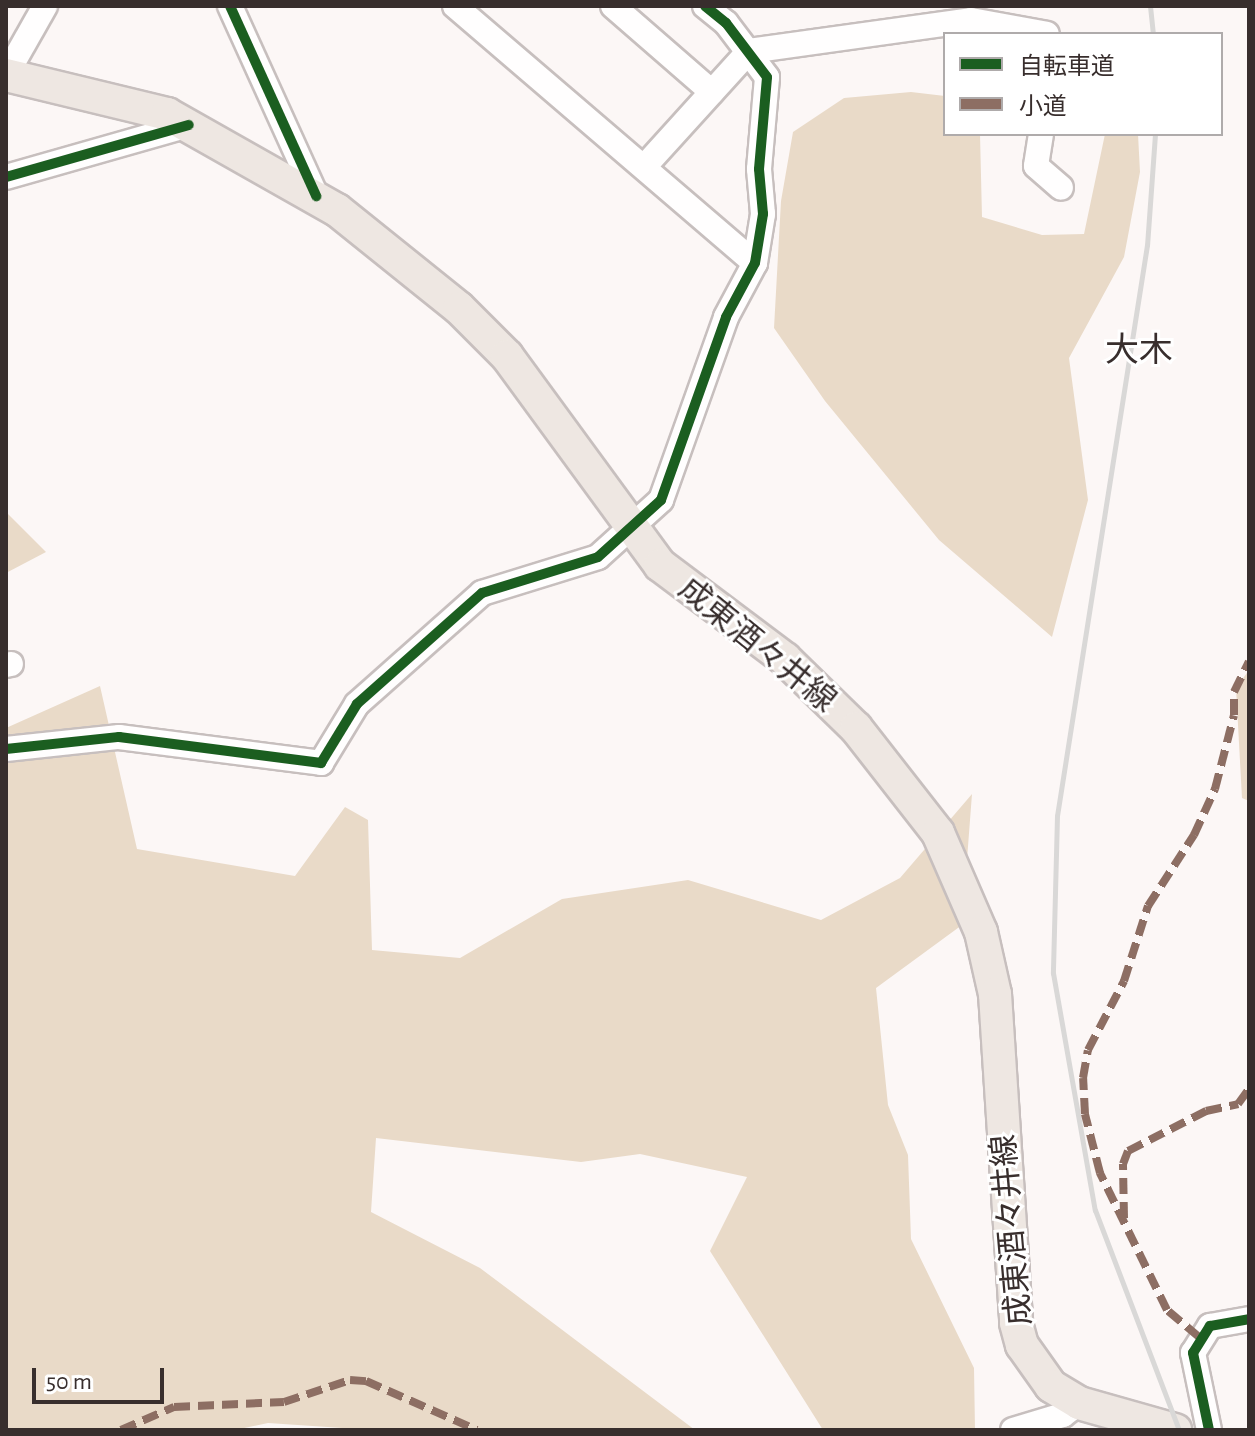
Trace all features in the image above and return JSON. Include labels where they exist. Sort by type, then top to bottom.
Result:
[{"type":"main road","name":"成東酒々井線","points":[[6,75],[167,114],[189,125],[316,196],[459,308],[507,356],[629,529],[660,565],[823,693],[906,787],[944,845],[981,932],[995,994],[1016,1323],[1033,1366],[1051,1386],[1079,1403],[1175,1430]]},
{"type":"street","points":[[6,75],[45,6]]},
{"type":"street","points":[[230,6],[316,196]]},
{"type":"street","points":[[455,6],[755,263]]},
{"type":"street","points":[[613,6],[712,92]]},
{"type":"street","points":[[6,749],[119,737],[321,763],[357,704],[482,593],[598,557],[661,500],[726,317],[755,263],[769,100],[767,77],[749,51],[705,6]]},
{"type":"street","points":[[644,167],[749,51],[973,13],[1040,32]]},
{"type":"street","points":[[6,177],[189,125]]},
{"type":"street","points":[[1041,136],[1036,166],[1061,188]]},
{"type":"street","points":[[1209,1430],[1193,1353],[1210,1326],[1249,1319]]},
{"type":"street","points":[[1013,1430],[1063,1415],[1079,1403]]},
{"type":"shaded area","points":[[911,92],[943,96],[943,136],[980,136],[982,217],[1042,235],[1084,234],[1105,136],[1138,136],[1140,172],[1124,257],[1069,358],[1088,500],[1052,637],[939,540],[825,401],[774,328],[781,201],[793,132],[844,98]]},
{"type":"shaded area","points":[[6,512],[46,552],[6,573]]},
{"type":"shaded area","points":[[1249,670],[1249,801],[1242,798],[1236,688]]},
{"type":"shaded area","points":[[100,686],[137,849],[295,876],[345,807],[368,820],[372,950],[460,958],[562,899],[688,880],[821,920],[900,878],[972,794],[962,925],[876,988],[888,1105],[908,1155],[911,1239],[974,1368],[975,1430],[823,1430],[710,1251],[747,1177],[640,1154],[581,1162],[376,1138],[371,1212],[480,1268],[695,1430],[372,1430],[268,1423],[235,1430],[6,1430],[6,728]]},
{"type":"railway","points":[[1150,6],[1153,32]]},
{"type":"railway","points":[[1155,136],[1147,245],[1057,816],[1053,973],[1095,1210],[1179,1430]]},
{"type":"marked path","points":[[1199,1337],[1167,1310],[1100,1173],[1085,1114],[1083,1078],[1088,1050],[1124,981],[1148,906],[1194,835],[1215,789],[1234,715],[1234,692],[1249,661]]},
{"type":"marked path","points":[[1124,1218],[1123,1164],[1128,1151],[1206,1111],[1238,1104],[1249,1089]]},
{"type":"marked path","points":[[121,1430],[174,1407],[284,1402],[350,1380],[366,1381],[477,1430]]},
{"type":"cycle path","points":[[230,6],[316,196]]},
{"type":"cycle path","points":[[6,749],[119,737],[321,763],[357,704],[482,593],[598,557],[661,500],[726,317],[755,263],[763,214],[759,169],[767,77],[726,23],[705,6]]},
{"type":"cycle path","points":[[6,177],[189,125]]},
{"type":"cycle path","points":[[1209,1430],[1193,1353],[1210,1326],[1249,1319]]},
{"type":"district","name":"大木","points":[[1139,352]]}]
